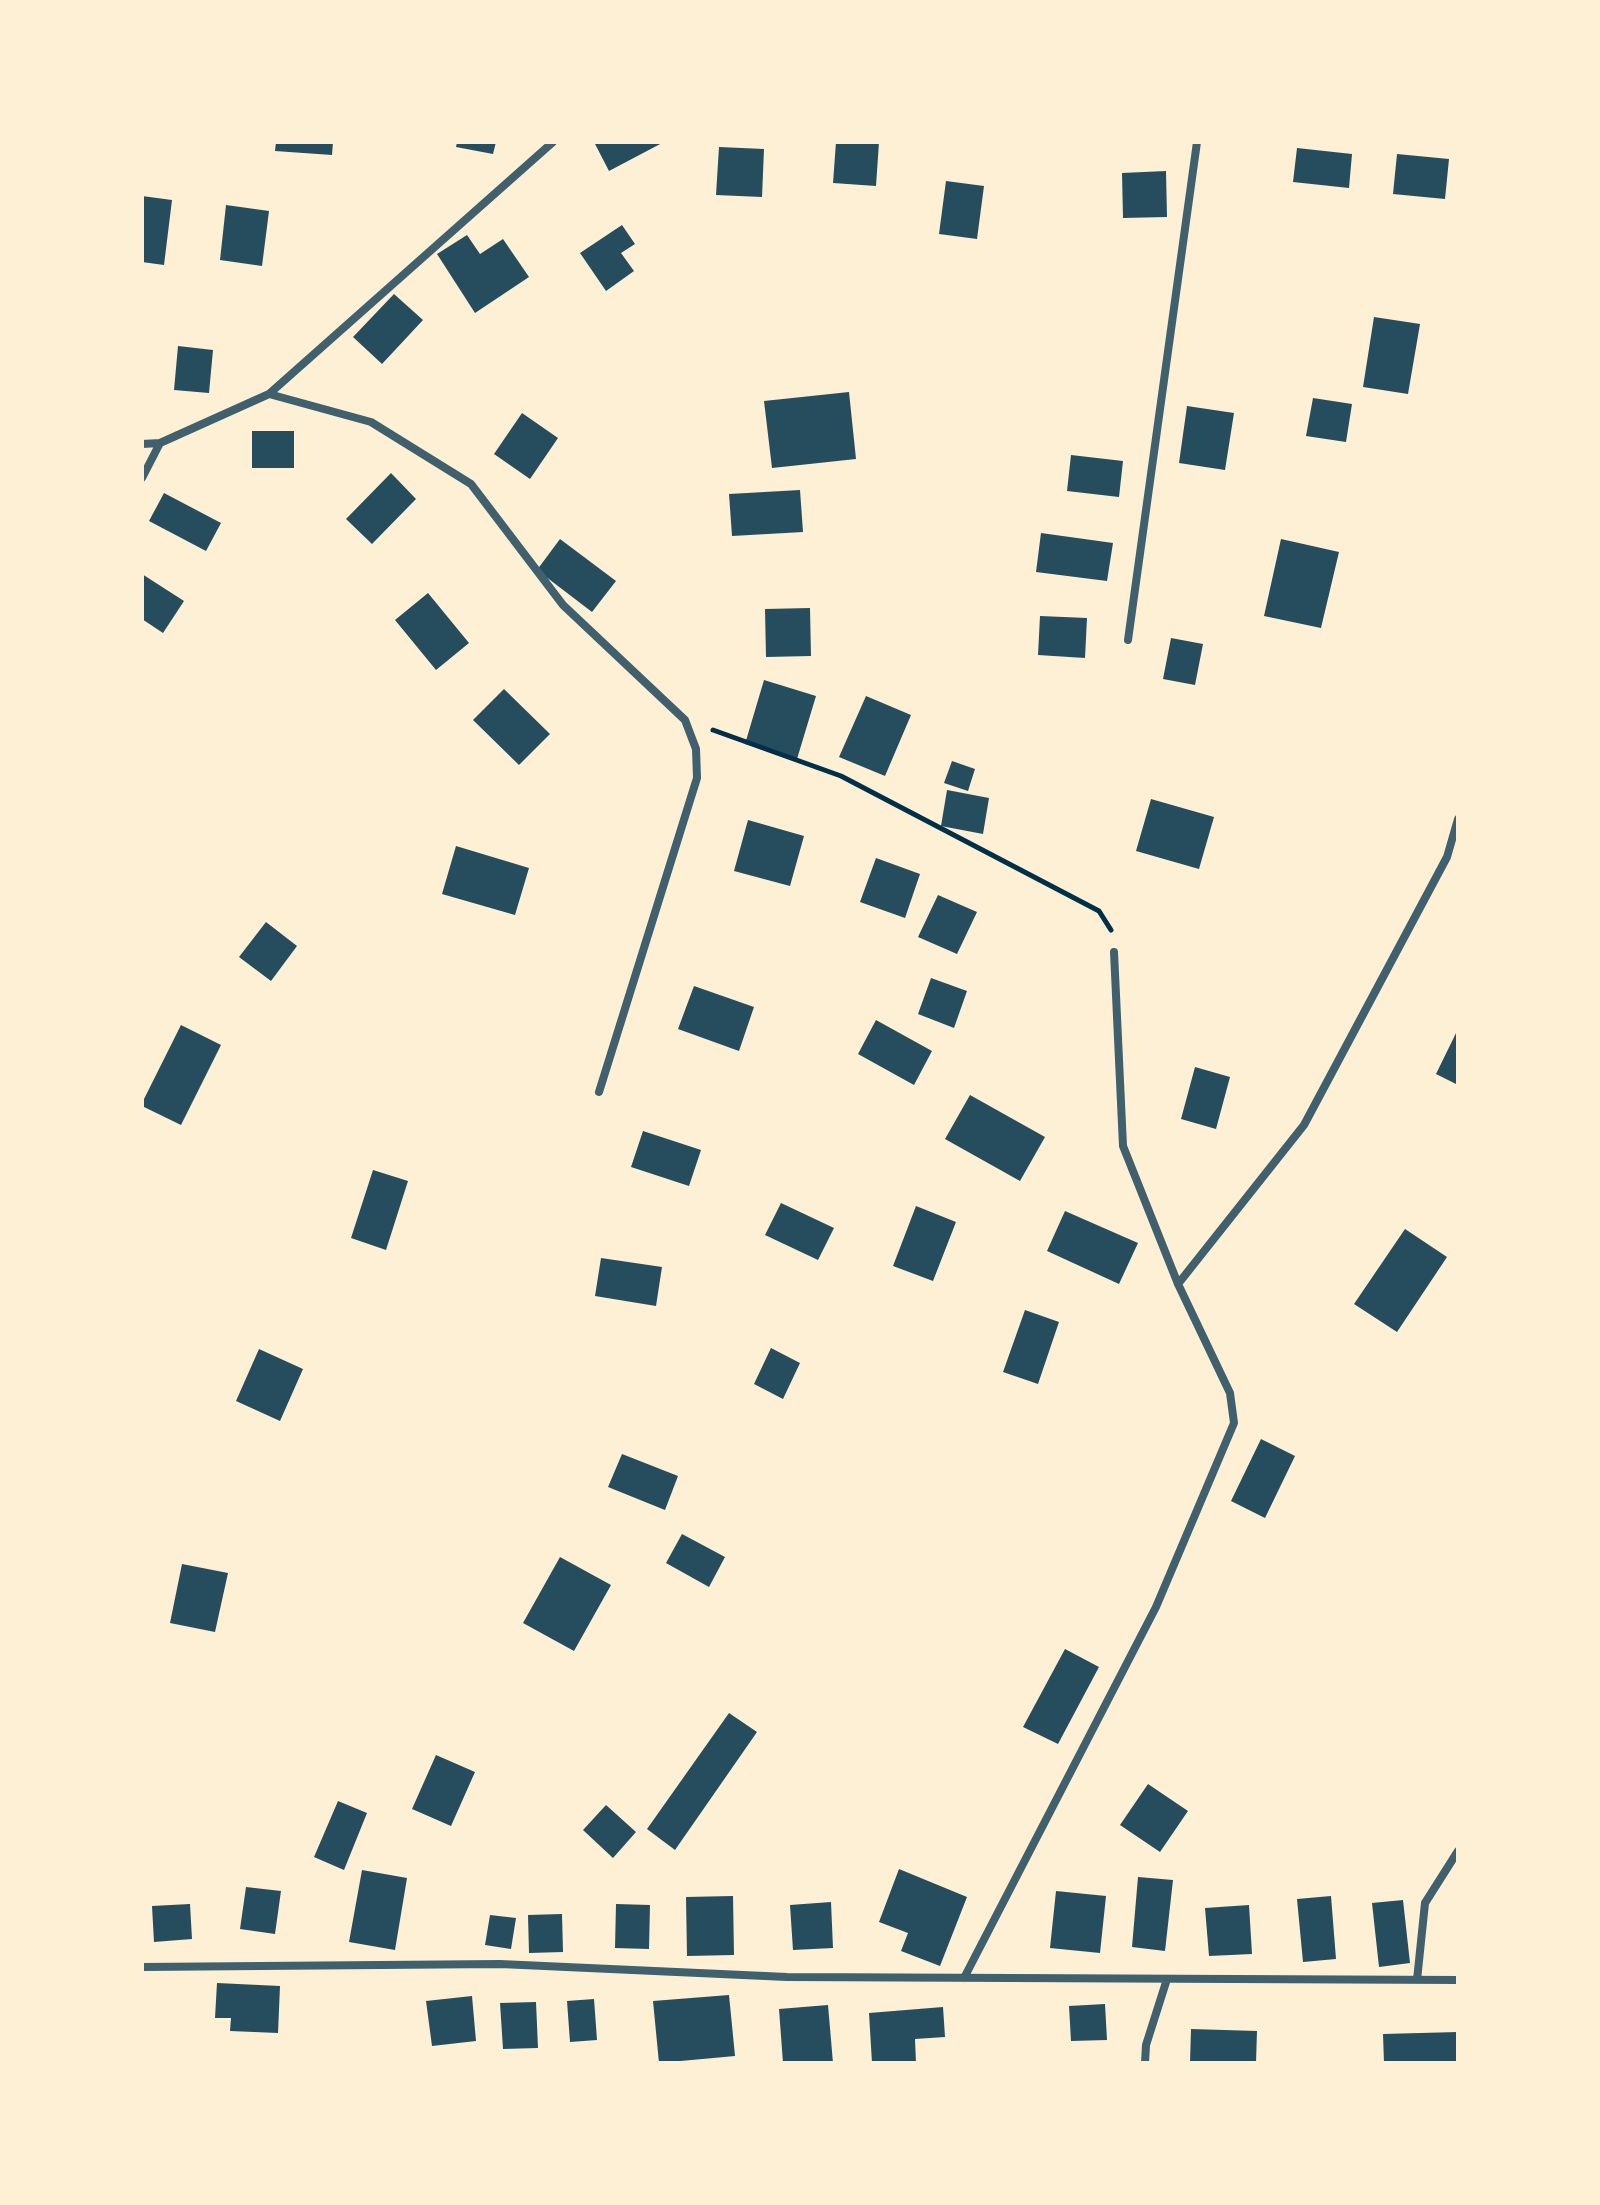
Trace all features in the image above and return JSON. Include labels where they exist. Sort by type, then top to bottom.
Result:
[{"type":"street","points":[[142,444],[160,443],[269,394],[553,142]]},
{"type":"street","points":[[1128,640],[1197,142]]},
{"type":"street","points":[[269,394],[371,422],[471,484],[563,605],[685,720],[696,749],[697,778],[599,1092]]},
{"type":"street","points":[[142,478],[160,443]]},
{"type":"street","points":[[1178,1284],[1304,1125],[1447,857],[1458,819]]},
{"type":"street","points":[[964,1978],[1156,1607],[1234,1423],[1230,1393],[1178,1284],[1123,1146],[1114,952]]},
{"type":"street","points":[[1417,1980],[1425,1903],[1458,1851]]},
{"type":"street","points":[[142,1967],[500,1964],[787,1977],[1458,1980]]},
{"type":"street","points":[[1145,2063],[1146,2045],[1167,1979]]},
{"type":"path","points":[[685,720],[841,776],[1099,911],[1111,929],[1114,952]]},
{"type":"building","points":[[276,142],[333,142],[332,155],[275,151]]},
{"type":"building","points":[[457,142],[496,142],[493,154],[456,147]]},
{"type":"building","points":[[594,142],[664,142],[609,171]]},
{"type":"building","points":[[836,142],[879,142],[876,186],[833,183]]},
{"type":"building","points":[[719,147],[764,149],[762,197],[716,195]]},
{"type":"building","points":[[1297,148],[1352,154],[1349,188],[1293,182]]},
{"type":"building","points":[[1397,154],[1449,159],[1445,199],[1393,194]]},
{"type":"building","points":[[1166,171],[1167,217],[1123,218],[1122,173]]},
{"type":"building","points":[[946,181],[984,186],[977,239],[939,234]]},
{"type":"building","points":[[142,196],[172,200],[164,265],[142,262]]},
{"type":"building","points":[[226,205],[269,211],[262,266],[220,260]]},
{"type":"building","points":[[622,225],[635,244],[621,253],[634,271],[606,291],[580,253]]},
{"type":"building","points":[[467,235],[480,254],[503,239],[529,277],[475,313],[437,254]]},
{"type":"building","points":[[394,294],[423,320],[382,364],[353,337]]},
{"type":"building","points":[[1374,317],[1420,324],[1408,394],[1363,387]]},
{"type":"building","points":[[178,346],[213,350],[209,393],[174,390]]},
{"type":"building","points":[[849,392],[856,459],[772,468],[764,401]]},
{"type":"building","points":[[1313,398],[1352,404],[1346,442],[1306,436]]},
{"type":"building","points":[[1187,406],[1234,413],[1225,470],[1179,463]]},
{"type":"building","points":[[522,413],[558,438],[530,479],[494,454]]},
{"type":"building","points":[[252,431],[294,431],[294,468],[252,468]]},
{"type":"building","points":[[1071,455],[1123,461],[1119,497],[1067,491]]},
{"type":"building","points":[[391,473],[416,499],[372,544],[346,519]]},
{"type":"building","points":[[800,490],[803,532],[732,536],[729,494]]},
{"type":"building","points":[[164,493],[221,523],[206,551],[149,521]]},
{"type":"building","points":[[1041,533],[1113,543],[1107,581],[1036,572]]},
{"type":"building","points":[[560,539],[616,581],[592,612],[537,570]]},
{"type":"building","points":[[1281,539],[1339,552],[1321,628],[1264,616]]},
{"type":"building","points":[[142,574],[184,601],[163,633],[142,619]]},
{"type":"building","points":[[428,593],[469,643],[436,670],[395,620]]},
{"type":"building","points":[[810,608],[811,656],[766,657],[765,609]]},
{"type":"building","points":[[1040,616],[1087,618],[1085,658],[1038,655]]},
{"type":"building","points":[[1171,638],[1203,644],[1195,685],[1163,679]]},
{"type":"building","points":[[764,680],[816,696],[797,759],[745,744]]},
{"type":"building","points":[[504,689],[550,734],[519,765],[473,720]]},
{"type":"building","points":[[866,696],[911,715],[885,776],[839,757]]},
{"type":"building","points":[[952,761],[975,769],[968,791],[944,783]]},
{"type":"building","points":[[947,790],[989,798],[983,834],[941,826]]},
{"type":"building","points":[[1151,799],[1214,817],[1199,869],[1136,851]]},
{"type":"building","points":[[748,820],[804,836],[790,886],[734,871]]},
{"type":"building","points":[[456,846],[529,868],[515,915],[442,894]]},
{"type":"building","points":[[876,858],[920,874],[905,918],[860,902]]},
{"type":"building","points":[[938,895],[977,912],[957,954],[918,937]]},
{"type":"building","points":[[266,922],[297,946],[271,981],[239,957]]},
{"type":"building","points":[[931,978],[967,991],[954,1028],[918,1014]]},
{"type":"building","points":[[694,986],[754,1007],[739,1051],[678,1029]]},
{"type":"building","points":[[876,1020],[932,1051],[914,1085],[858,1054]]},
{"type":"building","points":[[181,1025],[221,1045],[181,1125],[142,1106],[142,1103]]},
{"type":"building","points":[[1458,1029],[1458,1085],[1436,1074]]},
{"type":"building","points":[[1195,1067],[1230,1077],[1216,1129],[1181,1119]]},
{"type":"building","points":[[970,1095],[1045,1137],[1020,1181],[945,1139]]},
{"type":"building","points":[[643,1131],[701,1150],[689,1186],[631,1167]]},
{"type":"building","points":[[373,1170],[408,1181],[386,1250],[351,1238]]},
{"type":"building","points":[[781,1203],[834,1228],[818,1260],[765,1235]]},
{"type":"building","points":[[916,1206],[956,1222],[933,1281],[893,1266]]},
{"type":"building","points":[[1065,1211],[1138,1243],[1119,1284],[1047,1251]]},
{"type":"building","points":[[1405,1229],[1447,1257],[1397,1332],[1354,1304]]},
{"type":"building","points":[[601,1258],[662,1267],[656,1306],[595,1296]]},
{"type":"building","points":[[1025,1310],[1059,1322],[1038,1384],[1003,1372]]},
{"type":"building","points":[[771,1348],[800,1363],[783,1399],[754,1384]]},
{"type":"building","points":[[259,1349],[303,1369],[280,1421],[236,1401]]},
{"type":"building","points":[[1261,1439],[1295,1456],[1265,1518],[1231,1501]]},
{"type":"building","points":[[622,1454],[678,1476],[665,1510],[608,1487]]},
{"type":"building","points":[[682,1534],[725,1557],[709,1587],[666,1563]]},
{"type":"building","points":[[560,1557],[611,1585],[574,1651],[523,1623]]},
{"type":"building","points":[[182,1564],[228,1573],[215,1632],[170,1623]]},
{"type":"building","points":[[1065,1649],[1099,1667],[1058,1744],[1023,1727]]},
{"type":"building","points":[[729,1713],[757,1732],[675,1850],[647,1829]]},
{"type":"building","points":[[436,1755],[475,1772],[451,1826],[412,1809]]},
{"type":"building","points":[[1148,1784],[1188,1811],[1160,1852],[1120,1825]]},
{"type":"building","points":[[338,1801],[367,1813],[344,1870],[314,1857]]},
{"type":"building","points":[[606,1805],[636,1832],[613,1858],[583,1830]]},
{"type":"building","points":[[899,1869],[967,1897],[940,1966],[901,1951],[908,1933],[879,1922]]},
{"type":"building","points":[[362,1870],[407,1878],[395,1950],[349,1942]]},
{"type":"building","points":[[1138,1877],[1173,1880],[1165,1951],[1132,1947]]},
{"type":"building","points":[[246,1887],[281,1891],[275,1934],[240,1929]]},
{"type":"building","points":[[1056,1891],[1106,1896],[1100,1953],[1050,1948]]},
{"type":"building","points":[[733,1896],[734,1955],[687,1956],[686,1897]]},
{"type":"building","points":[[1331,1896],[1336,1959],[1303,1962],[1297,1899]]},
{"type":"building","points":[[1403,1900],[1410,1963],[1379,1967],[1372,1903]]},
{"type":"building","points":[[831,1902],[833,1948],[793,1950],[790,1905]]},
{"type":"building","points":[[190,1904],[192,1939],[154,1942],[152,1906]]},
{"type":"building","points":[[616,1904],[650,1905],[649,1949],[615,1948]]},
{"type":"building","points":[[1249,1905],[1252,1954],[1209,1956],[1205,1908]]},
{"type":"building","points":[[562,1914],[563,1952],[529,1953],[528,1915]]},
{"type":"building","points":[[490,1915],[516,1918],[511,1949],[485,1945]]},
{"type":"building","points":[[217,1983],[280,1986],[278,2033],[230,2031],[231,2018],[215,2018]]},
{"type":"building","points":[[729,1995],[735,2056],[659,2063],[653,2001]]},
{"type":"building","points":[[472,1996],[476,2041],[432,2046],[426,2001]]},
{"type":"building","points":[[594,1999],[597,2040],[570,2042],[567,2001]]},
{"type":"building","points":[[536,2002],[538,2048],[503,2049],[500,2003]]},
{"type":"building","points":[[1105,2004],[1107,2040],[1071,2041],[1069,2006]]},
{"type":"building","points":[[828,2005],[833,2063],[783,2063],[779,2009]]},
{"type":"building","points":[[943,2007],[945,2037],[915,2039],[916,2063],[872,2063],[869,2013]]},
{"type":"building","points":[[1191,2029],[1257,2031],[1256,2063],[1190,2063]]},
{"type":"building","points":[[1458,2032],[1458,2063],[1384,2063],[1383,2034]]}]
